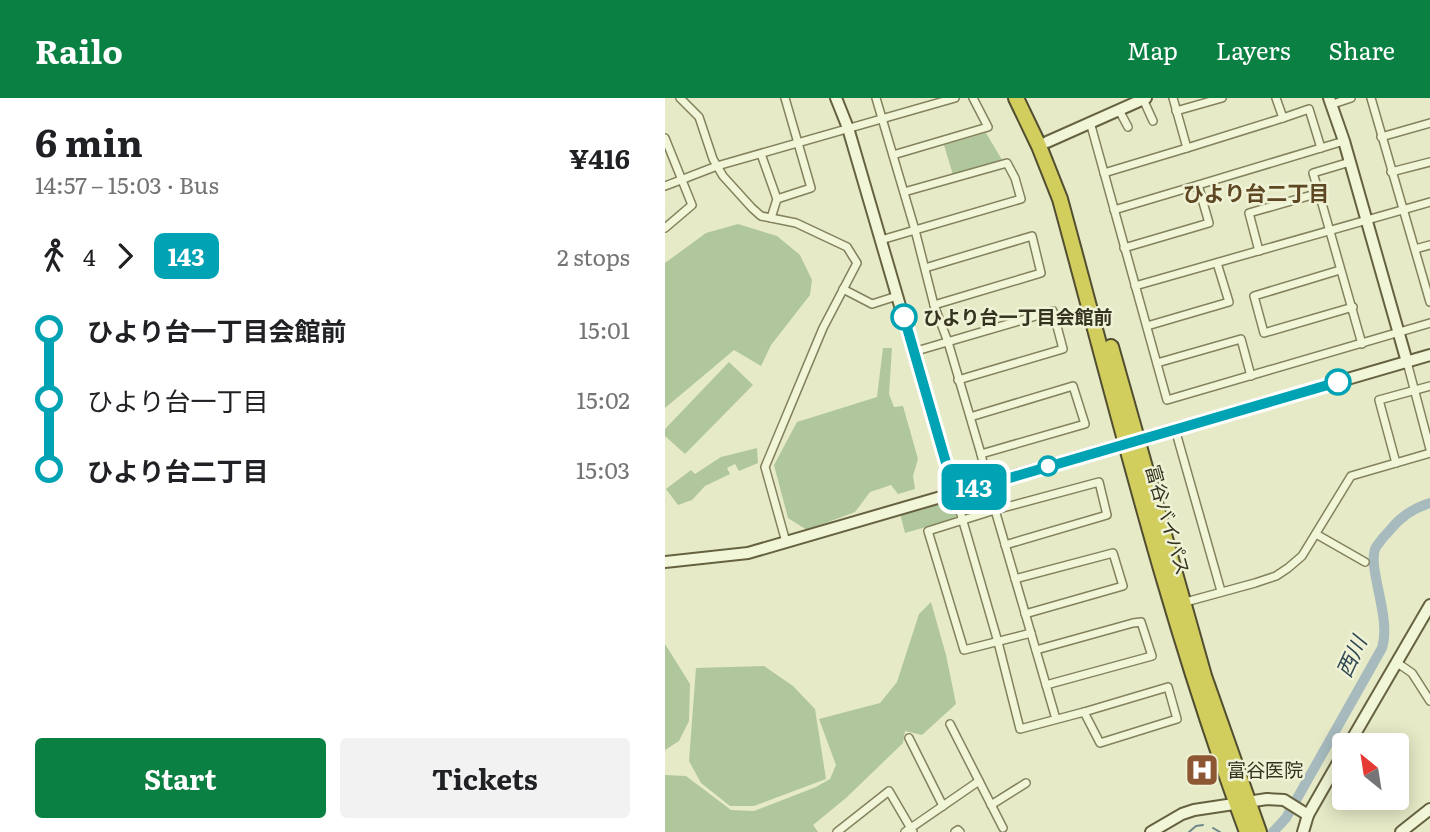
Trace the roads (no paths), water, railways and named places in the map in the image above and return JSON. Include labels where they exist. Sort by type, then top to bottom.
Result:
[{"type":"highway","name":"富谷バイパス","points":[[1016,98],[1060,199],[1242,802]]},
{"type":"highway","name":"富谷バイパス","points":[[1026,98],[1047,142],[1077,226],[1194,680],[1254,830]]},
{"type":"street","points":[[680,98],[699,117],[717,166],[752,208],[761,216],[796,223],[847,247],[857,264],[823,328],[765,467],[786,542]]},
{"type":"street","points":[[777,200],[811,188],[785,98]]},
{"type":"street","points":[[836,98],[848,128],[881,240],[998,642],[1020,729],[1168,687],[1177,719],[1100,743],[1084,712]]},
{"type":"street","points":[[876,98],[934,305],[948,342],[988,483]]},
{"type":"street","points":[[665,186],[717,166],[955,98]]},
{"type":"street","points":[[893,155],[988,127],[973,98]]},
{"type":"street","points":[[1173,98],[1187,148]]},
{"type":"street","points":[[1177,111],[1221,98]]},
{"type":"street","points":[[1276,98],[1283,118]]},
{"type":"street","points":[[1182,603],[1276,576],[1303,556],[1352,476],[1430,451],[1408,362],[1331,101],[1351,98]]},
{"type":"street","points":[[1371,98],[1391,172],[1428,286],[1430,302]]},
{"type":"street","points":[[1047,142],[1144,99],[1153,121]]},
{"type":"street","points":[[1104,173],[1309,109],[1321,148]]},
{"type":"street","points":[[1119,110],[1128,127]]},
{"type":"street","points":[[1090,122],[1167,400],[1430,323]]},
{"type":"street","points":[[1381,137],[1430,123]]},
{"type":"street","points":[[1114,210],[1344,141]]},
{"type":"street","points":[[665,228],[692,205],[666,142]]},
{"type":"street","points":[[761,154],[777,200],[771,218]]},
{"type":"street","points":[[1350,162],[1313,173],[1362,344]]},
{"type":"street","points":[[1391,172],[1430,162]]},
{"type":"street","points":[[881,240],[1021,199],[1007,163],[904,192]]},
{"type":"street","points":[[1124,248],[1209,223],[1198,186]]},
{"type":"street","points":[[1259,251],[1249,213],[1319,192]]},
{"type":"street","points":[[1135,286],[1430,202]]},
{"type":"street","points":[[925,268],[1032,236],[1041,273],[934,305]]},
{"type":"street","points":[[1415,249],[1430,245]]},
{"type":"street","points":[[1147,326],[1229,302],[1217,263]]},
{"type":"street","points":[[1340,270],[1254,296],[1264,333],[1353,307]]},
{"type":"street","points":[[843,289],[872,304],[897,296]]},
{"type":"street","points":[[913,352],[1053,311],[1063,349],[958,380]]},
{"type":"street","points":[[1157,363],[1241,339],[1251,376]]},
{"type":"street","points":[[665,562],[729,557],[786,542],[1430,355]]},
{"type":"street","points":[[970,417],[1073,386],[1081,411],[1084,424],[981,454]]},
{"type":"street","points":[[1396,463],[1379,400],[1430,386]]},
{"type":"street","points":[[1175,429],[1221,591]]},
{"type":"street","points":[[1005,545],[1107,514],[1099,482],[928,531],[964,650],[1031,633]]},
{"type":"street","points":[[995,510],[1055,719]]},
{"type":"street","points":[[1316,534],[1365,562]]},
{"type":"street","points":[[1015,579],[1113,552],[1123,586],[1025,614]]},
{"type":"street","points":[[1355,733],[1430,605]]},
{"type":"street","points":[[1036,650],[1141,622],[1147,639],[1151,656],[1046,685]]},
{"type":"street","points":[[1396,662],[1412,673],[1430,701]]},
{"type":"street","points":[[950,724],[1003,828]]},
{"type":"street","points":[[909,738],[943,806]]},
{"type":"street","points":[[1303,832],[1305,814],[1332,771]]},
{"type":"street","points":[[837,832],[889,791],[910,831],[979,781]]},
{"type":"street","points":[[991,805],[1026,783]]},
{"type":"street","points":[[1151,832],[1195,810],[1267,799],[1283,800],[1305,814]]},
{"type":"street","points":[[1401,832],[1430,810]]},
{"type":"waterway","name":"西川","points":[[1273,832],[1286,818],[1382,648],[1384,622],[1374,566],[1376,547],[1403,517],[1430,503]]},
{"type":"waterway","points":[[1189,832],[1196,826],[1203,825]]},
{"type":"waterway","points":[[1213,828],[1220,832]]},
{"type":"place","name":"ひより台一丁目会館前","points":[[904,317]]},
{"type":"place","name":"富谷医院","points":[[1202,770]]},
{"type":"district","name":"ひより台二丁目","points":[[1256,194]]}]
